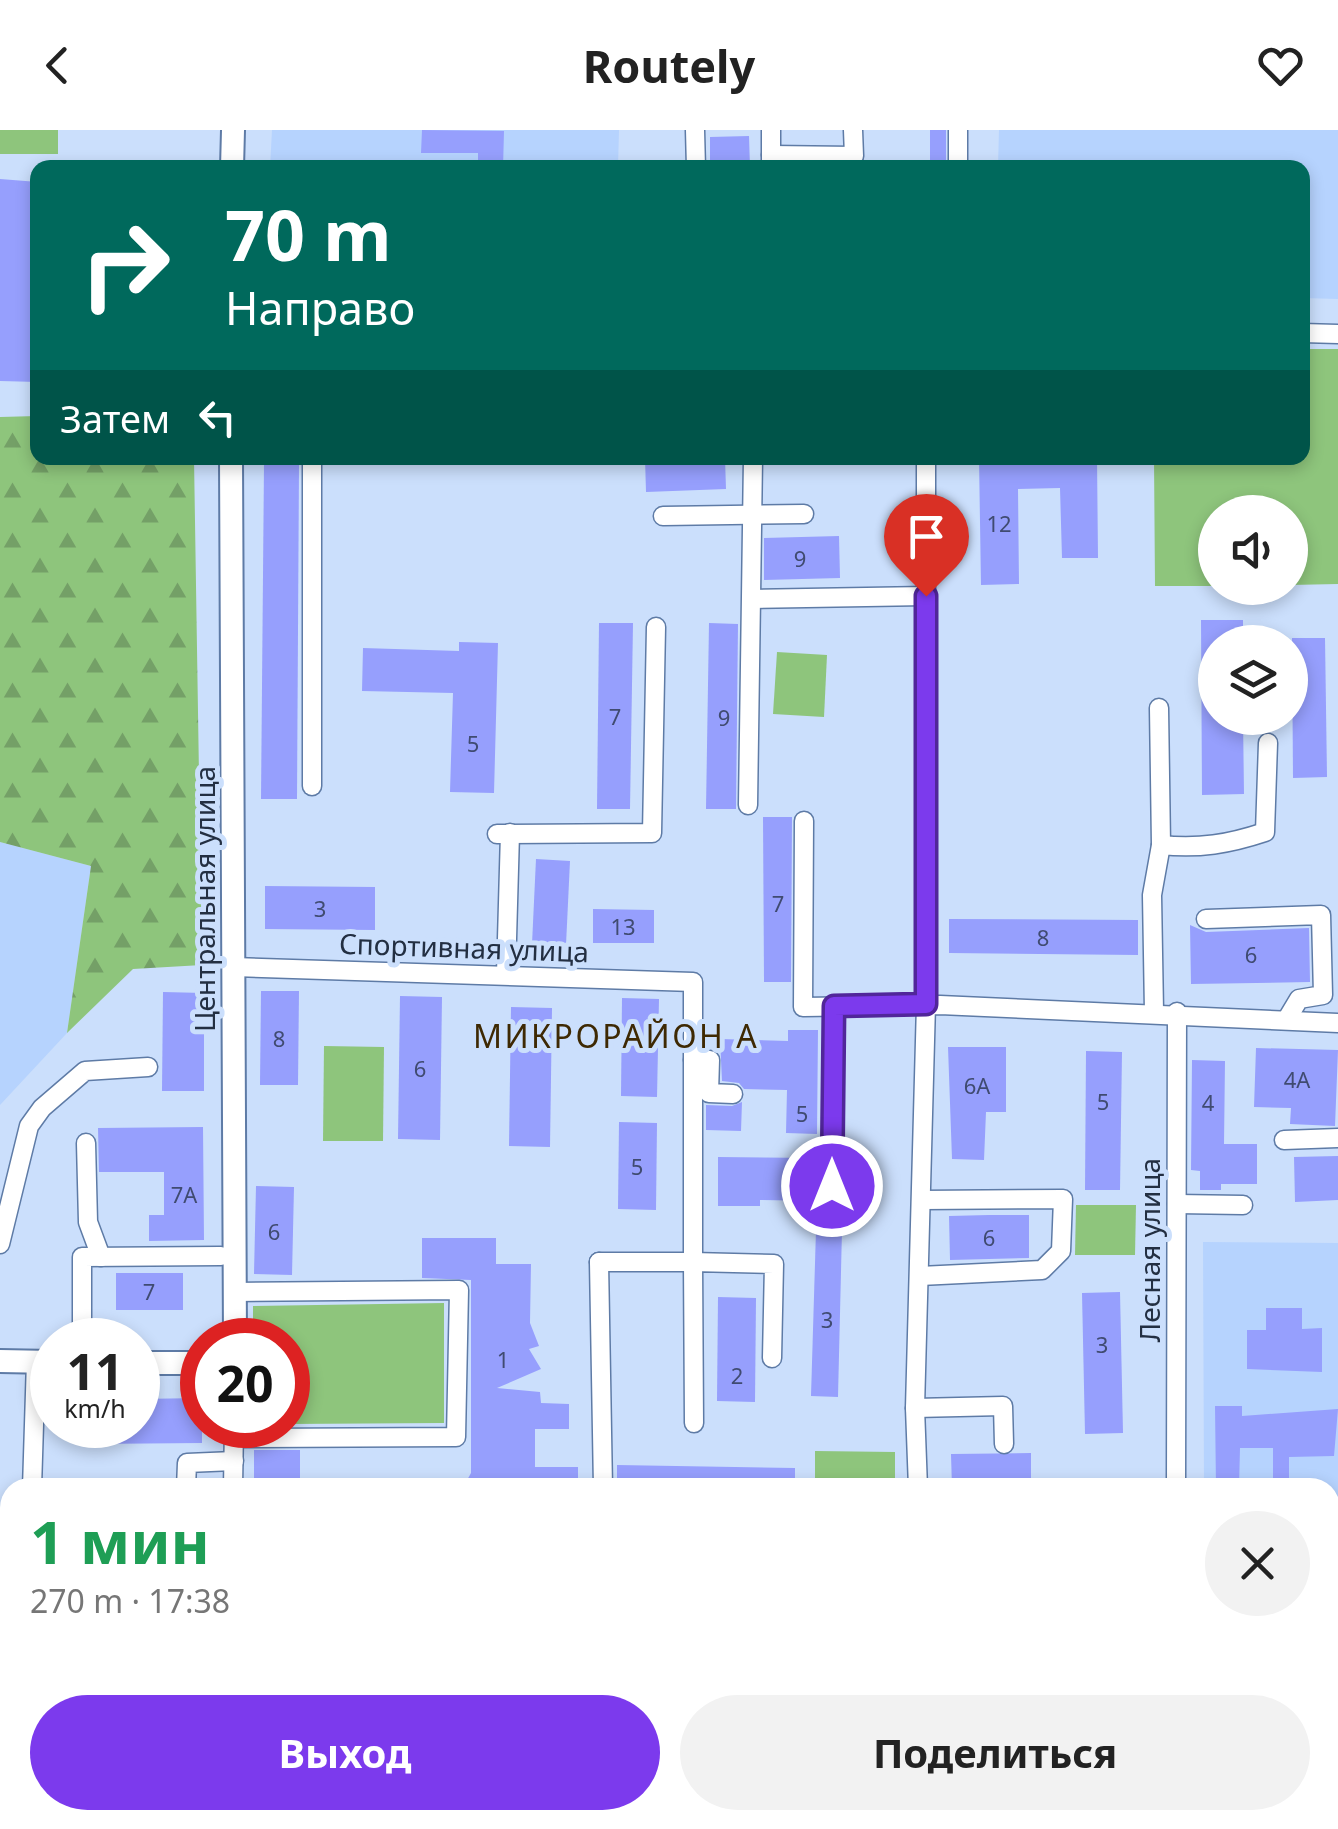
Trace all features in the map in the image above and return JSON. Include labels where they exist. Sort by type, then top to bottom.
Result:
[{"type":"main road","points":[[232,160],[233,130]]},
{"type":"main road","name":"Центральная улица","points":[[231,465],[235,1318]]},
{"type":"main road","points":[[0,1361],[30,1361]]},
{"type":"street","points":[[695,130],[696,160]]},
{"type":"street","points":[[770,130],[771,160]]},
{"type":"street","points":[[799,160],[854,156],[853,130]]},
{"type":"street","points":[[958,130],[958,160]]},
{"type":"street","points":[[1310,334],[1338,334]]},
{"type":"street","points":[[312,465],[312,786]]},
{"type":"street","points":[[748,805],[753,465]]},
{"type":"street","points":[[918,1478],[926,1004],[926,465]]},
{"type":"street","points":[[663,516],[804,514]]},
{"type":"street","points":[[752,599],[926,596]]},
{"type":"street","points":[[506,974],[503,834],[652,833],[656,627]]},
{"type":"street","points":[[1154,1012],[1152,894],[1161,846],[1159,708]]},
{"type":"street","points":[[1161,846],[1194,849],[1226,845],[1265,832],[1268,744]]},
{"type":"street","points":[[804,821],[803,1007],[926,1004],[1178,1012],[1338,1022]]},
{"type":"street","points":[[1206,918],[1322,915],[1324,995],[1299,999],[1286,1019]]},
{"type":"street","name":"Спортивная улица","points":[[234,968],[693,982],[693,1060]]},
{"type":"street","points":[[832,1186],[834,1006]]},
{"type":"street","name":"Лесная улица","points":[[1176,1478],[1178,1012]]},
{"type":"street","points":[[694,1423],[693,1060],[710,1060],[709,1093],[733,1094]]},
{"type":"street","points":[[0,1244],[29,1126],[42,1108],[85,1071],[148,1066]]},
{"type":"street","points":[[1284,1140],[1338,1138]]},
{"type":"street","points":[[86,1143],[88,1222],[101,1257]]},
{"type":"street","points":[[920,1276],[1042,1270],[1062,1251],[1063,1199],[989,1208],[922,1200]]},
{"type":"street","points":[[1177,1204],[1242,1205]]},
{"type":"street","points":[[82,1318],[82,1257],[220,1256]]},
{"type":"street","points":[[603,1478],[606,1268],[693,1262],[774,1264],[772,1358]]},
{"type":"street","points":[[236,1292],[459,1290],[456,1437],[310,1434]]},
{"type":"street","points":[[916,1408],[1004,1406],[1004,1444]]},
{"type":"street","points":[[33,1478],[36,1448]]},
{"type":"street","points":[[234,1448],[234,1478]]},
{"type":"street","points":[[186,1478],[187,1463],[234,1461]]},
{"type":"shaded area","points":[[272,130],[619,130],[618,160],[270,160]]},
{"type":"shaded area","points":[[999,130],[1338,130],[1338,299],[1310,298],[1310,160],[998,160]]},
{"type":"shaded area","points":[[0,842],[91,866],[67,1033],[0,1105]]},
{"type":"shaded area","points":[[1203,1242],[1338,1243],[1338,1478],[1204,1478]]},
{"type":"green space","points":[[0,130],[58,130],[58,154],[0,154]]},
{"type":"green space","points":[[1310,349],[1338,349],[1338,584],[1308,585],[1308,495],[1198,495],[1198,586],[1155,586],[1154,465],[1310,465]]},
{"type":"green space","points":[[30,416],[30,465],[194,465],[202,965],[133,969],[67,1033],[91,866],[0,842],[0,417]]},
{"type":"green space","points":[[777,652],[827,655],[824,717],[773,714]]},
{"type":"green space","points":[[324,1046],[384,1047],[383,1141],[323,1141]]},
{"type":"green space","points":[[1076,1205],[1136,1205],[1135,1255],[1075,1255]]},
{"type":"green space","points":[[444,1303],[444,1423],[310,1424],[310,1318],[253,1318],[253,1306]]},
{"type":"green space","points":[[815,1451],[895,1452],[895,1478],[815,1478]]},
{"type":"building","points":[[422,130],[504,131],[503,160],[478,160],[478,153],[421,153]]},
{"type":"building","points":[[930,130],[946,130],[946,160],[930,160]]},
{"type":"building","points":[[749,136],[750,160],[710,160],[710,137]]},
{"type":"building","points":[[0,179],[30,181],[30,382],[0,381]]},
{"type":"building","points":[[264,465],[299,465],[297,799],[261,799]]},
{"type":"building","points":[[645,465],[725,465],[726,489],[646,492]]},
{"type":"building","points":[[979,465],[1097,465],[1098,558],[1062,558],[1060,488],[1018,489],[1019,584],[981,585]]},
{"type":"building","points":[[839,536],[840,578],[764,580],[764,538]]},
{"type":"building","points":[[1201,620],[1243,620],[1243,625],[1201,625]]},
{"type":"building","points":[[599,623],[633,623],[630,809],[597,809]]},
{"type":"building","points":[[709,623],[738,624],[736,809],[706,809]]},
{"type":"building","points":[[1308,638],[1325,638],[1327,777],[1293,778],[1293,735],[1308,735]]},
{"type":"building","points":[[459,642],[498,643],[494,793],[450,792],[453,693],[362,691],[363,648],[459,651]]},
{"type":"building","points":[[1202,735],[1243,735],[1244,794],[1202,795]]},
{"type":"building","points":[[763,817],[792,817],[791,982],[764,982]]},
{"type":"building","points":[[536,859],[570,861],[566,945],[532,944]]},
{"type":"building","points":[[265,886],[375,887],[375,930],[265,929]]},
{"type":"building","points":[[593,909],[654,910],[654,943],[593,943]]},
{"type":"building","points":[[949,919],[1138,920],[1138,955],[949,953]]},
{"type":"building","points":[[1190,925],[1206,932],[1309,928],[1310,982],[1191,984]]},
{"type":"building","points":[[261,991],[299,991],[298,1085],[260,1085]]},
{"type":"building","points":[[163,992],[204,993],[204,1091],[162,1091]]},
{"type":"building","points":[[400,996],[442,997],[440,1140],[398,1139]]},
{"type":"building","points":[[622,998],[659,999],[657,1097],[621,1096]]},
{"type":"building","points":[[511,1007],[552,1008],[550,1147],[509,1146]]},
{"type":"building","points":[[788,1030],[818,1030],[817,1134],[786,1133],[787,1090],[744,1089],[739,1083],[722,1081],[720,1039],[788,1041]]},
{"type":"building","points":[[948,1047],[1006,1047],[1006,1112],[986,1112],[984,1160],[952,1159]]},
{"type":"building","points":[[1256,1048],[1338,1050],[1335,1126],[1290,1124],[1291,1108],[1254,1107]]},
{"type":"building","points":[[1086,1051],[1122,1052],[1120,1190],[1085,1190]]},
{"type":"building","points":[[1192,1060],[1225,1061],[1224,1144],[1257,1144],[1257,1184],[1221,1184],[1221,1190],[1200,1190],[1200,1171],[1191,1170]]},
{"type":"building","points":[[742,1102],[741,1131],[706,1130],[706,1105],[732,1106]]},
{"type":"building","points":[[619,1122],[657,1123],[656,1210],[618,1209]]},
{"type":"building","points":[[203,1127],[204,1240],[149,1241],[149,1215],[164,1215],[164,1172],[99,1172],[98,1128]]},
{"type":"building","points":[[1338,1156],[1338,1200],[1295,1202],[1294,1157]]},
{"type":"building","points":[[718,1157],[816,1158],[816,1201],[760,1200],[760,1206],[718,1206]]},
{"type":"building","points":[[256,1186],[294,1187],[292,1275],[254,1274]]},
{"type":"building","points":[[1029,1215],[1029,1258],[950,1260],[949,1216]]},
{"type":"building","points":[[816,1230],[842,1230],[838,1397],[811,1396]]},
{"type":"building","points":[[422,1238],[496,1238],[496,1264],[531,1264],[530,1323],[539,1346],[529,1349],[541,1369],[497,1388],[540,1392],[541,1403],[569,1404],[569,1429],[535,1429],[535,1467],[578,1467],[578,1478],[468,1478],[471,1280],[422,1278]]},
{"type":"building","points":[[116,1273],[183,1273],[183,1310],[116,1310]]},
{"type":"building","points":[[1120,1292],[1123,1433],[1085,1434],[1082,1293]]},
{"type":"building","points":[[718,1297],[756,1298],[755,1402],[717,1401]]},
{"type":"building","points":[[1266,1308],[1302,1308],[1302,1329],[1322,1328],[1322,1372],[1247,1369],[1247,1330],[1266,1330]]},
{"type":"building","points":[[180,1398],[180,1443],[160,1443],[160,1399]]},
{"type":"building","points":[[1215,1406],[1242,1406],[1242,1416],[1338,1409],[1334,1456],[1289,1457],[1289,1478],[1273,1478],[1273,1448],[1240,1448],[1239,1478],[1216,1478]]},
{"type":"building","points":[[254,1450],[300,1450],[300,1478],[254,1478]]},
{"type":"building","points":[[1031,1453],[1031,1478],[952,1478],[951,1454]]},
{"type":"building","points":[[617,1465],[795,1468],[795,1478],[617,1478]]},
{"type":"district","name":"МИКРОРАЙОН А","points":[[616,1035]]},
{"type":"route","points":[[832,1186],[834,1006],[926,1004],[926,596]]}]
